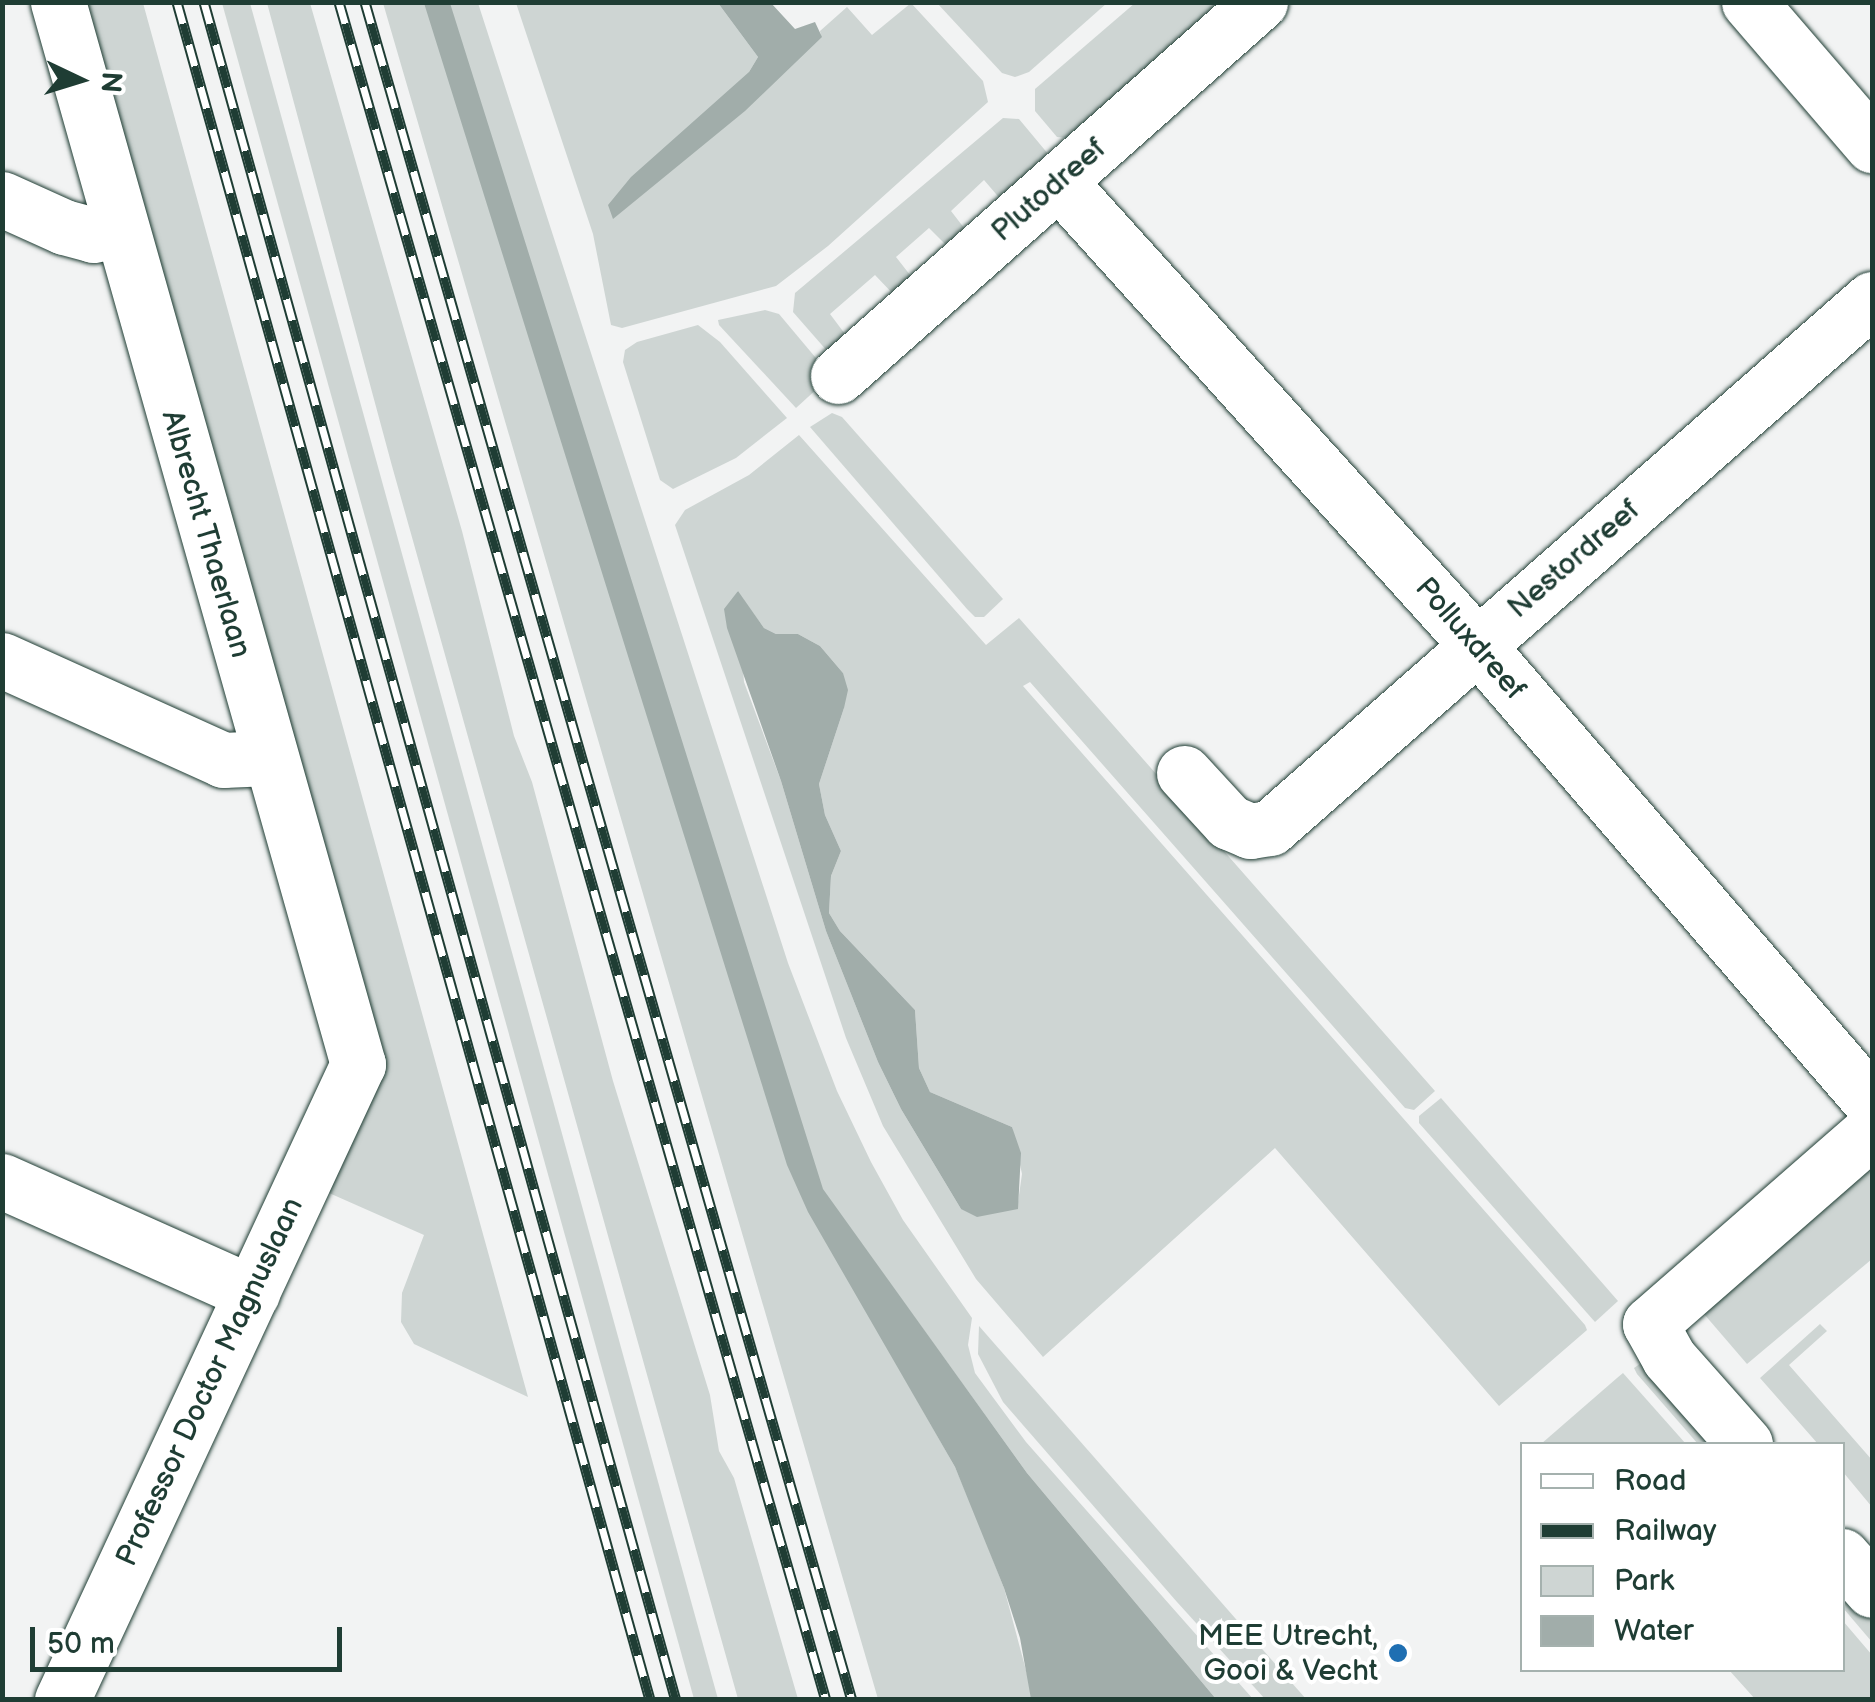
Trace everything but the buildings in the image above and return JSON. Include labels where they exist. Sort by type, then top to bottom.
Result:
[{"type":"street","name":"Albrecht Thaerlaan","points":[[58,2],[268,758],[358,1064]]},
{"type":"street","name":"Plutodreef","points":[[838,376],[1260,2]]},
{"type":"street","points":[[1749,2],[1872,145]]},
{"type":"street","name":"Polluxdreef","points":[[1059,182],[1477,645],[1872,1103]]},
{"type":"street","points":[[2,199],[64,228],[93,235],[121,230]]},
{"type":"street","name":"Nestordreef","points":[[1184,773],[1228,822],[1250,831],[1270,828],[1872,299]]},
{"type":"street","points":[[2,660],[223,760],[268,758]]},
{"type":"street","name":"Professor Doctor Magnuslaan","points":[[62,1700],[358,1064]]},
{"type":"street","points":[[1743,1442],[1669,1358],[1650,1324],[1872,1130]]},
{"type":"street","points":[[2,1181],[252,1293]]},
{"type":"street","points":[[1845,1559],[1872,1590]]},
{"type":"green space","points":[[78,3],[143,3],[528,1397],[414,1344],[401,1322],[402,1293],[424,1235],[320,1189],[372,1069]]},
{"type":"green space","points":[[222,3],[250,3],[718,1699],[694,1699]]},
{"type":"green space","points":[[267,3],[310,3],[462,531],[514,736],[532,782],[613,1081],[710,1395],[719,1451],[734,1478],[798,1699],[738,1699],[392,466]]},
{"type":"green space","points":[[383,3],[478,3],[788,963],[837,1091],[871,1162],[903,1220],[972,1318],[968,1345],[975,1373],[1026,1442],[1253,1699],[1216,1699],[1027,1473],[825,1193],[856,1293],[955,1467],[975,1514],[1004,1588],[1031,1689],[1031,1699],[878,1699]]},
{"type":"green space","points":[[516,3],[718,3],[758,57],[749,72],[821,37],[820,31],[847,7],[872,35],[911,3],[983,81],[988,102],[828,246],[776,286],[622,328],[611,325],[593,234]]},
{"type":"green space","points":[[937,3],[1107,3],[1029,72],[1015,77],[1002,73]]},
{"type":"green space","points":[[1135,3],[1235,3],[1078,139],[1057,137],[1035,111],[1035,89]]},
{"type":"green space","points":[[1003,118],[1019,119],[1054,161],[1002,201],[984,180],[951,211],[968,233],[950,249],[929,228],[896,257],[914,280],[895,296],[875,275],[830,314],[848,338],[835,360],[793,312],[795,293]]},
{"type":"green space","points":[[765,310],[779,314],[831,376],[796,408],[719,325],[718,320]]},
{"type":"green space","points":[[698,325],[720,342],[787,418],[736,458],[673,489],[660,480],[623,362],[625,350],[637,342]]},
{"type":"green space","points":[[832,413],[842,417],[1003,599],[984,617],[975,617],[967,609],[810,427]]},
{"type":"green space","points":[[799,435],[986,645],[1019,618],[1435,1091],[1414,1110],[1405,1108],[1030,682],[1023,686],[1587,1330],[1499,1406],[1275,1148],[1043,1357],[976,1279],[883,1126],[846,1038],[675,525],[685,510],[749,475]],"holes":[[[737,591],[764,628],[776,634],[798,634],[820,646],[843,673],[844,708],[819,784],[825,815],[841,851],[831,876],[829,913],[840,931],[915,1010],[919,1068],[930,1092],[1012,1127],[1022,1174],[1017,1209],[961,1209],[901,1109],[878,1062],[826,931],[781,781],[744,682]]]},
{"type":"green space","points":[[1441,1098],[1618,1301],[1595,1322],[1419,1123],[1419,1116]]},
{"type":"green space","points":[[1872,1154],[1872,1259],[1747,1364],[1698,1307]]},
{"type":"green space","points":[[1820,1324],[1827,1331],[1789,1365],[1872,1460],[1872,1507],[1845,1474],[1845,1442],[1816,1442],[1760,1378]]},
{"type":"green space","points":[[979,1326],[1306,1699],[1265,1699],[1177,1602],[1003,1402],[978,1354]]},
{"type":"green space","points":[[1644,1361],[1715,1442],[1696,1442],[1634,1368]]},
{"type":"green space","points":[[1623,1373],[1684,1442],[1543,1442]]},
{"type":"green space","points":[[1845,1590],[1872,1621],[1872,1642],[1845,1610]]},
{"type":"green space","points":[[1845,1623],[1872,1655],[1872,1699],[1755,1699],[1731,1672],[1845,1672]]},
{"type":"water","points":[[424,3],[450,3],[823,1189],[1027,1473],[1216,1699],[1031,1699],[1020,1638],[1004,1588],[955,1467],[808,1212],[787,1165]]},
{"type":"water","points":[[718,3],[771,3],[795,29],[815,22],[822,37],[745,111],[613,219],[608,205],[631,177],[749,72],[758,57]]},
{"type":"water","points":[[738,591],[764,628],[776,634],[798,634],[820,646],[843,673],[848,690],[819,784],[825,815],[841,851],[831,876],[829,913],[840,931],[915,1010],[919,1068],[930,1092],[1012,1127],[1021,1153],[1018,1209],[977,1217],[961,1209],[901,1109],[878,1062],[826,931],[781,781],[727,628],[724,609]]},
{"type":"railway","points":[[177,2],[650,1700]]},
{"type":"railway","points":[[204,2],[676,1700]]},
{"type":"railway","points":[[339,2],[826,1700]]},
{"type":"railway","points":[[365,2],[852,1700]]},
{"type":"place","name":"MEE Utrecht, Gooi & Vecht","points":[[1398,1653]]}]
